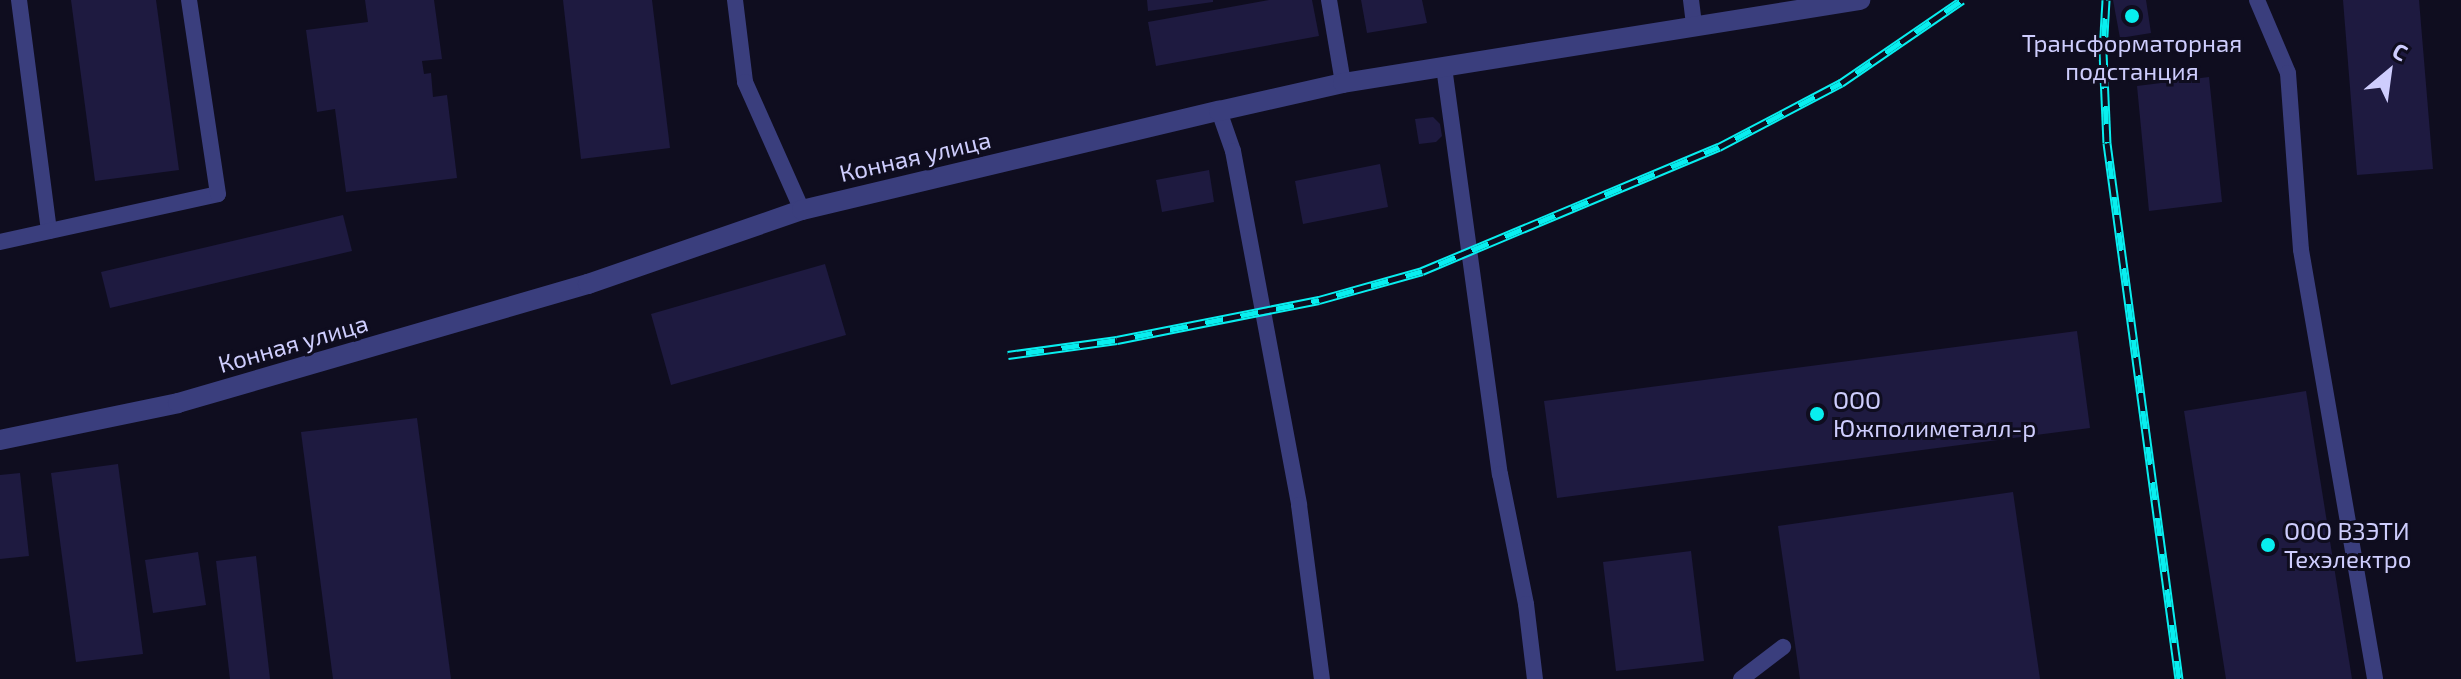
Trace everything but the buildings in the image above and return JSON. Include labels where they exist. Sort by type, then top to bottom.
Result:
[{"type":"street","name":"Конная улица","points":[[0,440],[178,403],[588,284],[802,210],[1219,111],[1343,83],[1860,0]]},
{"type":"lane","points":[[19,0],[49,231]]},
{"type":"lane","points":[[0,242],[218,194],[189,0]]},
{"type":"lane","points":[[735,0],[745,82],[802,210]]},
{"type":"lane","points":[[1329,0],[1343,83]]},
{"type":"lane","points":[[1691,0],[1694,25]]},
{"type":"lane","points":[[2257,0],[2288,73],[2301,250],[2375,679]]},
{"type":"lane","points":[[1444,67],[1500,474],[1526,604],[1535,679]]},
{"type":"lane","points":[[1219,111],[1233,151],[1299,505],[1322,679]]},
{"type":"lane","points":[[1741,679],[1783,647]]},
{"type":"railway","points":[[1008,355],[1117,340],[1319,300],[1422,271],[1719,147],[1841,83],[1962,0]]},
{"type":"railway","points":[[2106,0],[2103,52],[2107,143],[2179,679]]},
{"type":"place","name":"Трансформаторная подстанция","points":[[2132,16]]},
{"type":"place","name":"ООО Южполиметалл-р","points":[[1817,414]]},
{"type":"place","name":"ООО ВЗЭТИ Техэлектро","points":[[2268,545]]}]
